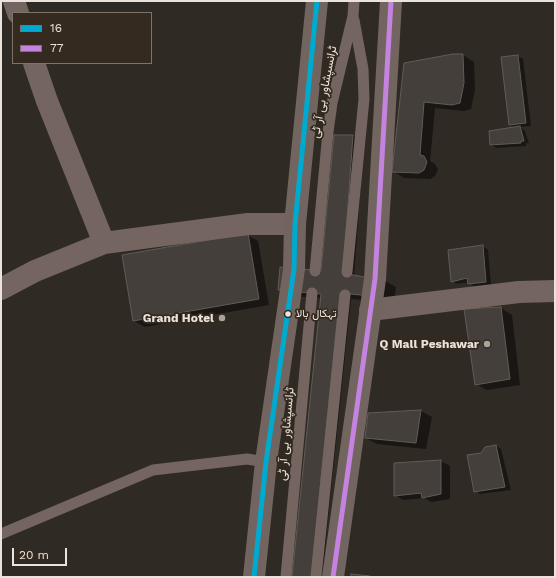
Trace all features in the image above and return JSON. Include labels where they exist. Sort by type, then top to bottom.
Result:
[{"type":"highway","points":[[254,577],[266,462],[294,269],[295,224],[317,1]]},
{"type":"highway","points":[[333,577],[375,278],[391,1]]},
{"type":"street","points":[[1,5],[10,1]]},
{"type":"street","points":[[14,1],[18,12]]},
{"type":"street","points":[[34,64],[47,101],[104,243]]},
{"type":"street","points":[[1,289],[35,271],[104,243],[248,224],[295,224]]},
{"type":"street","points":[[370,310],[519,292],[555,291]]},
{"type":"lane","name":"ٹرانسپشاور بی آر ٹی","points":[[315,270],[332,103],[353,16],[354,1]]},
{"type":"lane","name":"ٹرانسپشاور بی آر ٹی","points":[[347,272],[364,99],[363,68],[353,16]]},
{"type":"lane","name":"ٹرانسپشاور بی آر ٹی","points":[[286,577],[312,293]]},
{"type":"lane","points":[[316,577],[345,295]]},
{"type":"lane","points":[[1,534],[153,470],[247,459],[266,462]]},
{"type":"building","points":[[453,54],[463,54],[464,83],[460,103],[452,105],[424,102],[420,155],[424,156],[427,162],[424,170],[419,173],[392,172],[404,63]]},
{"type":"building","points":[[518,55],[526,123],[509,125],[501,57]]},
{"type":"building","points":[[520,126],[524,141],[521,141],[521,143],[490,145],[489,131]]},
{"type":"building","name":"تہکال بالا","points":[[334,135],[353,135],[343,273],[375,279],[371,296],[340,293],[311,577],[292,577],[321,294],[278,290],[280,267],[321,271]]},
{"type":"building","name":"Grand Hotel","points":[[248,233],[259,299],[133,321],[122,255]]},
{"type":"building","points":[[483,245],[486,282],[468,284],[467,278],[451,282],[448,250]]},
{"type":"building","name":"Q Mall Peshawar","points":[[501,307],[510,379],[475,385],[464,309]]},
{"type":"building","points":[[421,410],[416,443],[365,438],[368,413]]},
{"type":"building","points":[[496,445],[505,487],[474,492],[467,455],[481,453],[485,447]]},
{"type":"building","points":[[441,460],[441,494],[422,498],[421,493],[394,496],[394,463]]},
{"type":"building","points":[[351,574],[370,576],[370,577],[351,577]]},
{"type":"transit line","name":"16","points":[[254,577],[266,462],[294,269],[295,224],[317,1]]},
{"type":"transit line","name":"77","points":[[333,577],[375,279],[391,1]]},
{"type":"place","name":"تہکال بالا","points":[[288,314]]},
{"type":"place","name":"Grand Hotel","points":[[222,318]]},
{"type":"place","name":"Q Mall Peshawar","points":[[487,344]]}]
